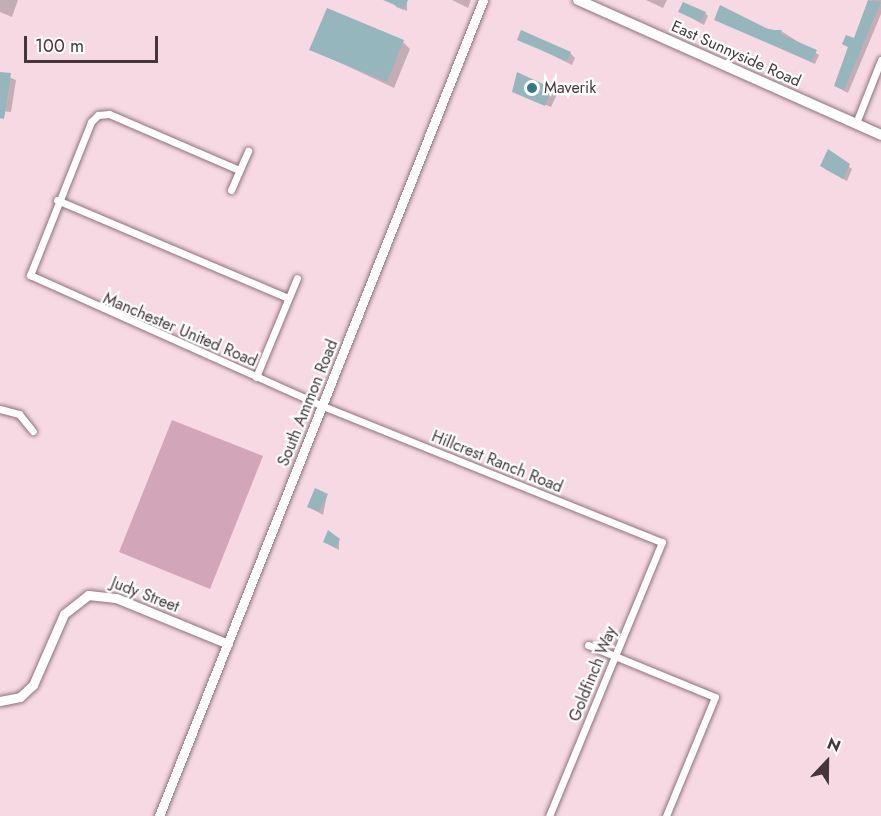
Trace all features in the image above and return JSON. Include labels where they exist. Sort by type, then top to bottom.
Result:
[{"type":"main road","name":"East Sunnyside Road","points":[[578,0],[881,135]]},
{"type":"street","name":"South Ammon Road","points":[[159,816],[483,0]]},
{"type":"street","points":[[856,123],[881,60]]},
{"type":"street","points":[[239,170],[109,114],[98,115],[57,200],[288,298]]},
{"type":"street","points":[[231,190],[248,151]]},
{"type":"street","name":"Manchester United Road","points":[[57,200],[30,275],[323,406]]},
{"type":"street","points":[[256,377],[297,278]]},
{"type":"street","name":"Hillcrest Ranch Road","points":[[323,406],[662,542]]},
{"type":"street","points":[[0,409],[19,414],[33,431]]},
{"type":"street","name":"Goldfinch Way","points":[[549,816],[662,542]]},
{"type":"street","name":"Judy Street","points":[[0,701],[20,697],[33,685],[64,614],[88,595],[116,598],[228,644]]},
{"type":"street","points":[[588,645],[715,697],[666,816]]},
{"type":"shaded area","points":[[172,420],[263,456],[210,589],[119,552]]},
{"type":"building","points":[[383,0],[408,0],[404,9]]},
{"type":"building","points":[[868,0],[881,2],[844,90],[834,86],[848,47],[842,44],[846,35],[854,38]]},
{"type":"building","points":[[683,2],[706,12],[701,22],[678,12]]},
{"type":"building","points":[[720,5],[770,30],[782,30],[780,34],[817,50],[812,62],[714,20]]},
{"type":"building","points":[[327,8],[404,40],[387,82],[309,50]]},
{"type":"building","points":[[521,30],[571,52],[567,61],[517,40]]},
{"type":"building","points":[[0,72],[11,73],[4,119],[0,118]]},
{"type":"building","points":[[517,72],[552,88],[545,106],[512,92]]},
{"type":"building","points":[[828,149],[850,164],[843,179],[820,166]]},
{"type":"building","points":[[315,488],[328,494],[319,512],[307,507]]},
{"type":"building","points":[[328,530],[340,539],[336,548],[323,542]]},
{"type":"place","name":"Maverik","points":[[532,88]]}]
